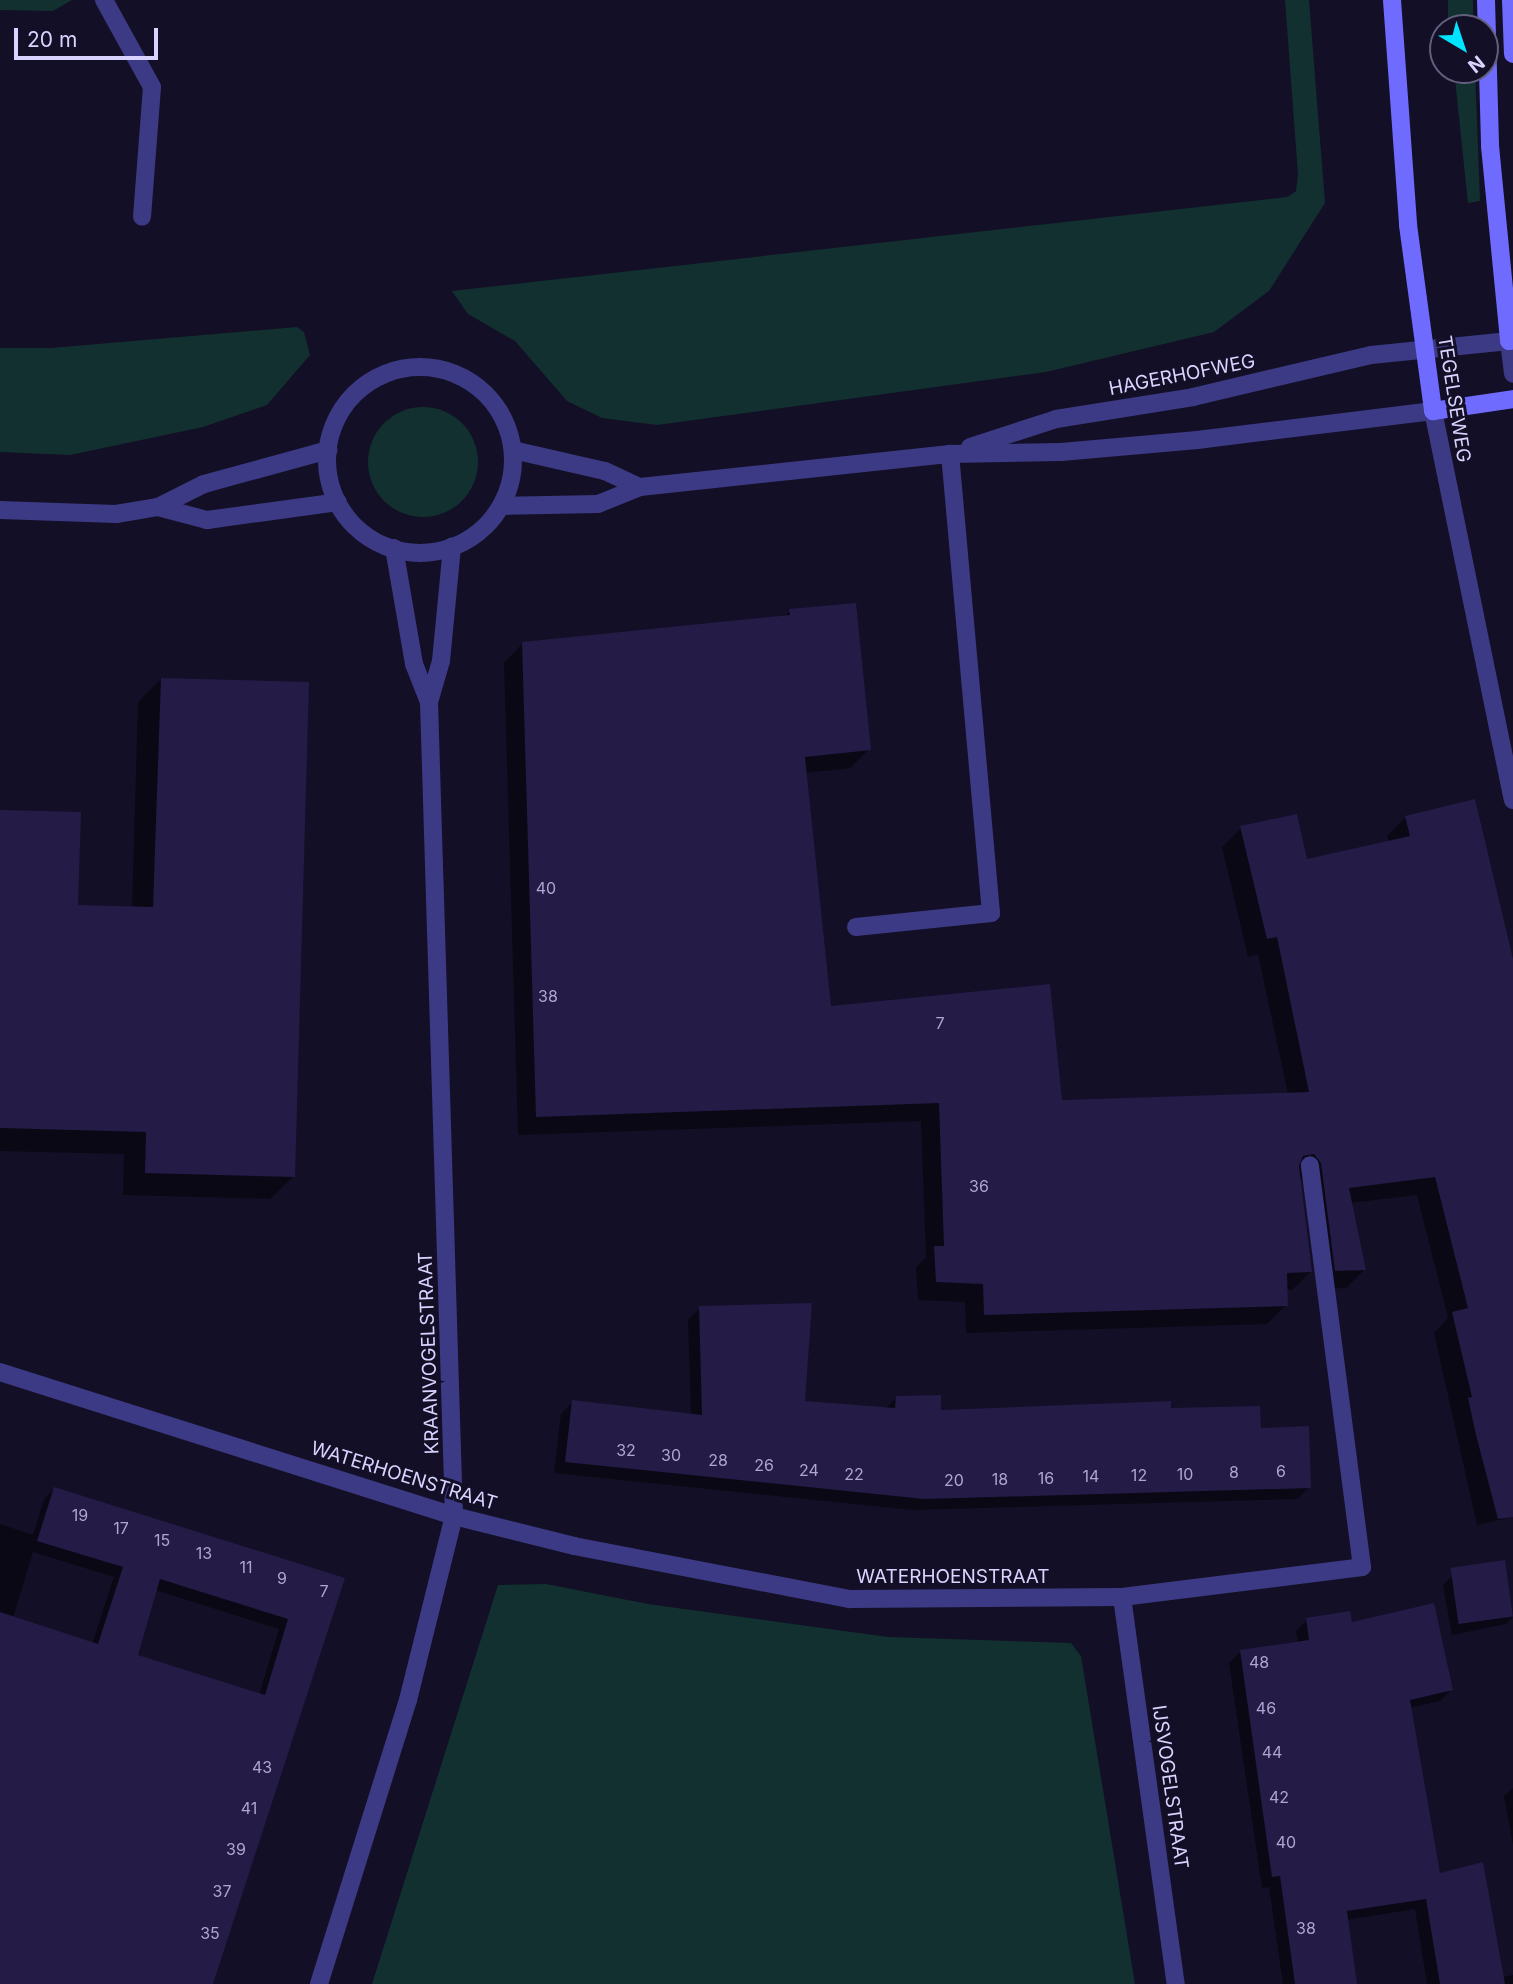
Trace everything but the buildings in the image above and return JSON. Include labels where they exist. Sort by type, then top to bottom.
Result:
[{"type":"main road","name":"TEGELSEWEG","points":[[1392,0],[1408,225],[1433,411]]},
{"type":"main road","points":[[1486,0],[1490,146],[1511,341]]},
{"type":"main road","points":[[1511,0],[1513,54]]},
{"type":"main road","points":[[1433,411],[1513,399]]},
{"type":"street","points":[[104,0],[152,87],[142,217]]},
{"type":"street","points":[[1511,341],[1513,374]]},
{"type":"street","name":"HAGERHOFWEG","points":[[950,454],[1056,419],[1193,397],[1371,355],[1511,341]]},
{"type":"street","points":[[407,367],[432,367],[456,374],[495,404],[513,450],[512,475],[501,506],[482,530],[452,547],[423,553],[394,548],[360,531],[338,502],[329,478],[328,450],[339,414],[354,394],[378,376],[407,367]]},
{"type":"street","name":"HAGERHOFWEG","points":[[501,506],[598,504],[640,487],[950,454],[1061,452],[1170,442],[1433,411]]},
{"type":"street","name":"TEGELSEWEG","points":[[1433,411],[1513,800]]},
{"type":"street","points":[[0,510],[116,514],[158,508],[204,484],[328,450]]},
{"type":"street","points":[[513,450],[605,471],[640,487]]},
{"type":"street","points":[[856,928],[991,913],[950,454]]},
{"type":"street","points":[[158,508],[207,520],[338,502]]},
{"type":"street","name":"KRAANVOGELSTRAAT","points":[[319,1984],[408,1700],[454,1516],[429,702],[441,661],[452,547]]},
{"type":"street","name":"KRAANVOGELSTRAAT","points":[[394,548],[414,664],[429,702]]},
{"type":"street","name":"WATERHOENSTRAAT","points":[[0,1372],[454,1516],[574,1546],[850,1599],[1122,1597],[1362,1567],[1310,1165]]},
{"type":"street","name":"IJSVOGELSTRAAT","points":[[1122,1597],[1176,1984]]},
{"type":"green space","points":[[0,0],[72,0],[53,11],[0,10]]},
{"type":"green space","points":[[1285,0],[1309,0],[1325,203],[1269,291],[1214,332],[1046,372],[657,425],[602,418],[567,401],[515,341],[468,314],[452,291],[1287,197],[1296,191],[1298,175]]},
{"type":"green space","points":[[1448,0],[1473,0],[1473,14],[1448,14]]},
{"type":"green space","points":[[1455,84],[1476,84],[1480,201],[1468,203]]},
{"type":"green space","points":[[297,327],[304,332],[310,355],[267,405],[203,427],[70,455],[0,452],[0,348],[51,348]]},
{"type":"green space","points":[[423,407],[444,411],[462,423],[474,441],[478,462],[474,483],[462,501],[444,513],[423,517],[402,513],[384,501],[372,483],[368,462],[372,441],[384,423],[402,411]]},
{"type":"green space","points":[[546,1584],[648,1604],[888,1637],[1071,1643],[1081,1656],[1135,1984],[372,1984],[498,1585]]}]
